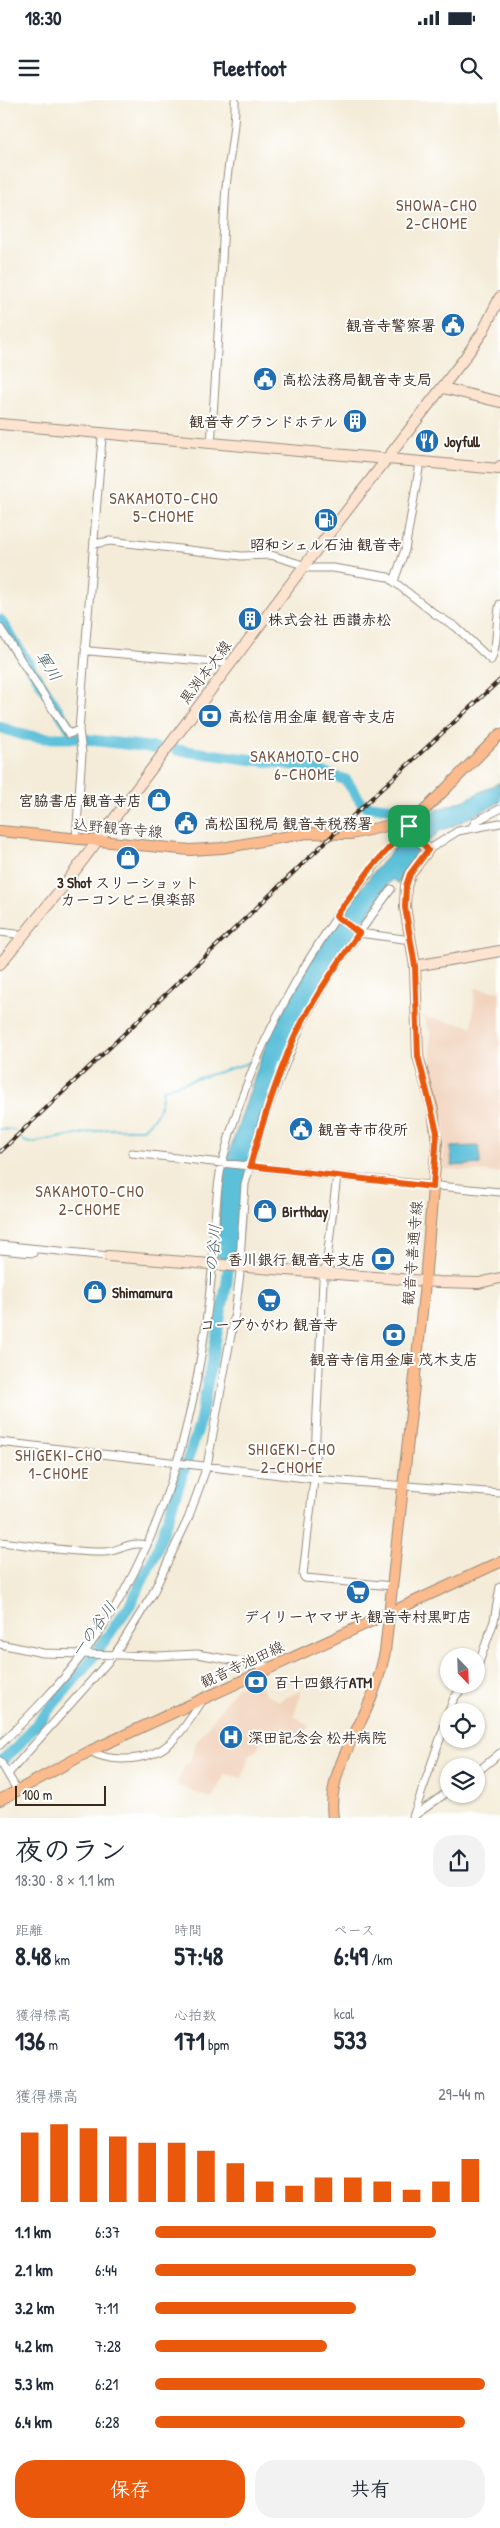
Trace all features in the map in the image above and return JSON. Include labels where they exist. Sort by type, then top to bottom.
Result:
[{"type":"main road","points":[[427,848],[410,827],[500,734]]},
{"type":"main road","name":"込野観音寺線","points":[[0,831],[190,850],[209,849],[307,833],[362,832],[396,822],[404,822],[410,827]]},
{"type":"main road","name":"観音寺善通寺線","points":[[333,1818],[333,1792],[340,1767],[367,1708],[381,1671],[390,1611],[425,1281],[437,1132],[418,1056],[415,966],[406,918],[406,886],[410,874],[427,848]]},
{"type":"main road","name":"観音寺池田線","points":[[0,1800],[90,1751],[390,1611],[500,1562]]},
{"type":"street","points":[[211,444],[221,266],[226,224],[225,202],[235,100]]},
{"type":"street","name":"黒渕本大線","points":[[0,964],[97,841],[304,566],[443,388],[482,333],[500,297]]},
{"type":"street","points":[[443,388],[500,402]]},
{"type":"street","points":[[0,424],[420,463],[499,469],[500,466]]},
{"type":"street","points":[[76,840],[82,753],[79,730],[86,652],[84,647],[102,438]]},
{"type":"street","points":[[394,581],[405,550],[420,463]]},
{"type":"street","points":[[94,544],[110,541],[241,556],[270,555],[300,564]]},
{"type":"street","points":[[309,568],[333,568],[388,577],[435,614],[456,627],[491,660],[497,646],[497,618],[500,604]]},
{"type":"street","points":[[0,628],[69,734],[79,730]]},
{"type":"street","points":[[84,647],[90,651],[225,663]]},
{"type":"street","points":[[472,826],[476,821],[500,809]]},
{"type":"street","points":[[427,848],[448,836],[472,826],[500,823]]},
{"type":"street","points":[[0,1745],[40,1704],[84,1653],[114,1608],[147,1545],[178,1462],[202,1359],[222,1163],[263,1042],[285,1000],[336,916],[371,868],[410,827]]},
{"type":"street","points":[[8,1774],[115,1654],[152,1594],[188,1519],[207,1466],[235,1313],[245,1184],[263,1119],[292,1043],[326,982],[391,889]]},
{"type":"street","points":[[336,916],[359,933],[411,940]]},
{"type":"street","points":[[0,932],[16,934]]},
{"type":"street","points":[[415,966],[500,951]]},
{"type":"street","points":[[132,1153],[433,1187],[500,1192]]},
{"type":"street","points":[[326,1267],[337,1176]]},
{"type":"street","points":[[0,1245],[36,1251]]},
{"type":"street","points":[[0,1250],[108,1256],[425,1281],[479,1283],[500,1278]]},
{"type":"street","points":[[323,1280],[314,1480],[303,1575],[305,1578],[392,1586]]},
{"type":"street","points":[[0,1442],[178,1462],[314,1480],[500,1493]]},
{"type":"street","points":[[0,1542],[106,1552],[131,1543],[147,1545]]},
{"type":"street","points":[[484,1648],[494,1621],[500,1587]]},
{"type":"street","points":[[0,1644],[33,1652],[157,1656],[197,1654],[270,1667]]},
{"type":"street","points":[[90,1751],[99,1756],[128,1759],[159,1751],[177,1736],[205,1698]]},
{"type":"street","points":[[412,1818],[440,1738]]},
{"type":"street","points":[[485,1766],[500,1753]]},
{"type":"street","points":[[0,1761],[17,1790]]},
{"type":"street","points":[[412,1818],[440,1798]]},
{"type":"shaded area","points":[[475,988],[500,992],[500,1173],[443,1169],[445,1125],[433,1085],[430,1031],[423,1017],[472,1026]]},
{"type":"shaded area","name":"深田記念会 松井病院","points":[[256,1679],[265,1693],[278,1701],[302,1690],[294,1716],[310,1726],[295,1745],[264,1734],[256,1751],[250,1754],[242,1778],[225,1774],[212,1799],[176,1785],[186,1763],[189,1764],[197,1741],[236,1688]]},
{"type":"water","points":[[500,782],[500,802],[453,826],[441,830],[414,855],[399,884],[392,879],[327,978],[289,1047],[260,1119],[250,1158],[244,1195],[238,1259],[216,1257],[222,1177],[228,1156],[269,1035],[303,973],[373,873],[405,836],[436,810],[465,800]]},
{"type":"water","points":[[479,1146],[480,1164],[452,1166],[451,1147]]},
{"type":"waterway","name":"軍川","points":[[0,620],[71,730]]},
{"type":"waterway","points":[[0,727],[23,735],[45,738],[76,738]]},
{"type":"waterway","points":[[83,739],[157,748]]},
{"type":"waterway","points":[[177,750],[302,766],[346,780],[361,802]]},
{"type":"waterway","points":[[367,806],[409,810]]},
{"type":"waterway","points":[[20,1136],[24,1141],[30,1143],[108,1129],[143,1129],[157,1112],[163,1089],[255,1061]]},
{"type":"waterway","points":[[0,1129],[15,1130]]},
{"type":"waterway","name":"一の谷川","points":[[0,1762],[16,1748],[87,1665],[130,1605],[156,1553],[199,1426],[227,1282],[230,1244]]},
{"type":"railway","points":[[0,1152],[377,793],[500,680]]},
{"type":"place","name":"観音寺警察署","points":[[453,325]]},
{"type":"place","name":"高松法務局観音寺支局","points":[[265,379]]},
{"type":"place","name":"観音寺グランドホテル","points":[[355,421]]},
{"type":"place","name":"Joyfull","points":[[427,441]]},
{"type":"place","name":"昭和シェル石油 観音寺","points":[[326,520]]},
{"type":"place","name":"株式会社 西讃赤松","points":[[250,619]]},
{"type":"place","name":"高松信用金庫 観音寺支店","points":[[210,716]]},
{"type":"place","name":"宮脇書店 観音寺店","points":[[159,800]]},
{"type":"place","name":"高松国税局 観音寺税務署","points":[[186,823]]},
{"type":"place","name":"3 Shot スリーショット カーコンビニ倶楽部","points":[[128,858]]},
{"type":"place","name":"観音寺市役所","points":[[301,1129]]},
{"type":"place","name":"Birthday","points":[[265,1211]]},
{"type":"place","name":"香川銀行 観音寺支店","points":[[383,1259]]},
{"type":"place","name":"Shimamura","points":[[95,1292]]},
{"type":"place","name":"コープかがわ 観音寺","points":[[269,1300]]},
{"type":"place","name":"観音寺信用金庫 茂木支店","points":[[394,1335]]},
{"type":"place","name":"デイリーヤマザキ 観音寺村黒町店","points":[[358,1592]]},
{"type":"place","name":"百十四銀行ATM","points":[[256,1682]]},
{"type":"place","name":"深田記念会 松井病院","points":[[231,1737]]},
{"type":"district","name":"SHOWA-CHO 2-CHOME","points":[[437,214]]},
{"type":"district","name":"SAKAMOTO-CHO 5-CHOME","points":[[164,507]]},
{"type":"district","name":"SAKAMOTO-CHO 6-CHOME","points":[[305,765]]},
{"type":"district","name":"SAKAMOTO-CHO 2-CHOME","points":[[90,1200]]},
{"type":"district","name":"SHIGEKI-CHO 2-CHOME","points":[[292,1458]]},
{"type":"district","name":"SHIGEKI-CHO 1-CHOME","points":[[59,1464]]},
{"type":"route","points":[[409,826],[428,850],[410,874],[406,886],[405,907],[415,966],[418,1056],[437,1132],[433,1187],[250,1166],[263,1119],[292,1043],[326,982],[359,933],[336,916],[371,868],[409,826]]}]
